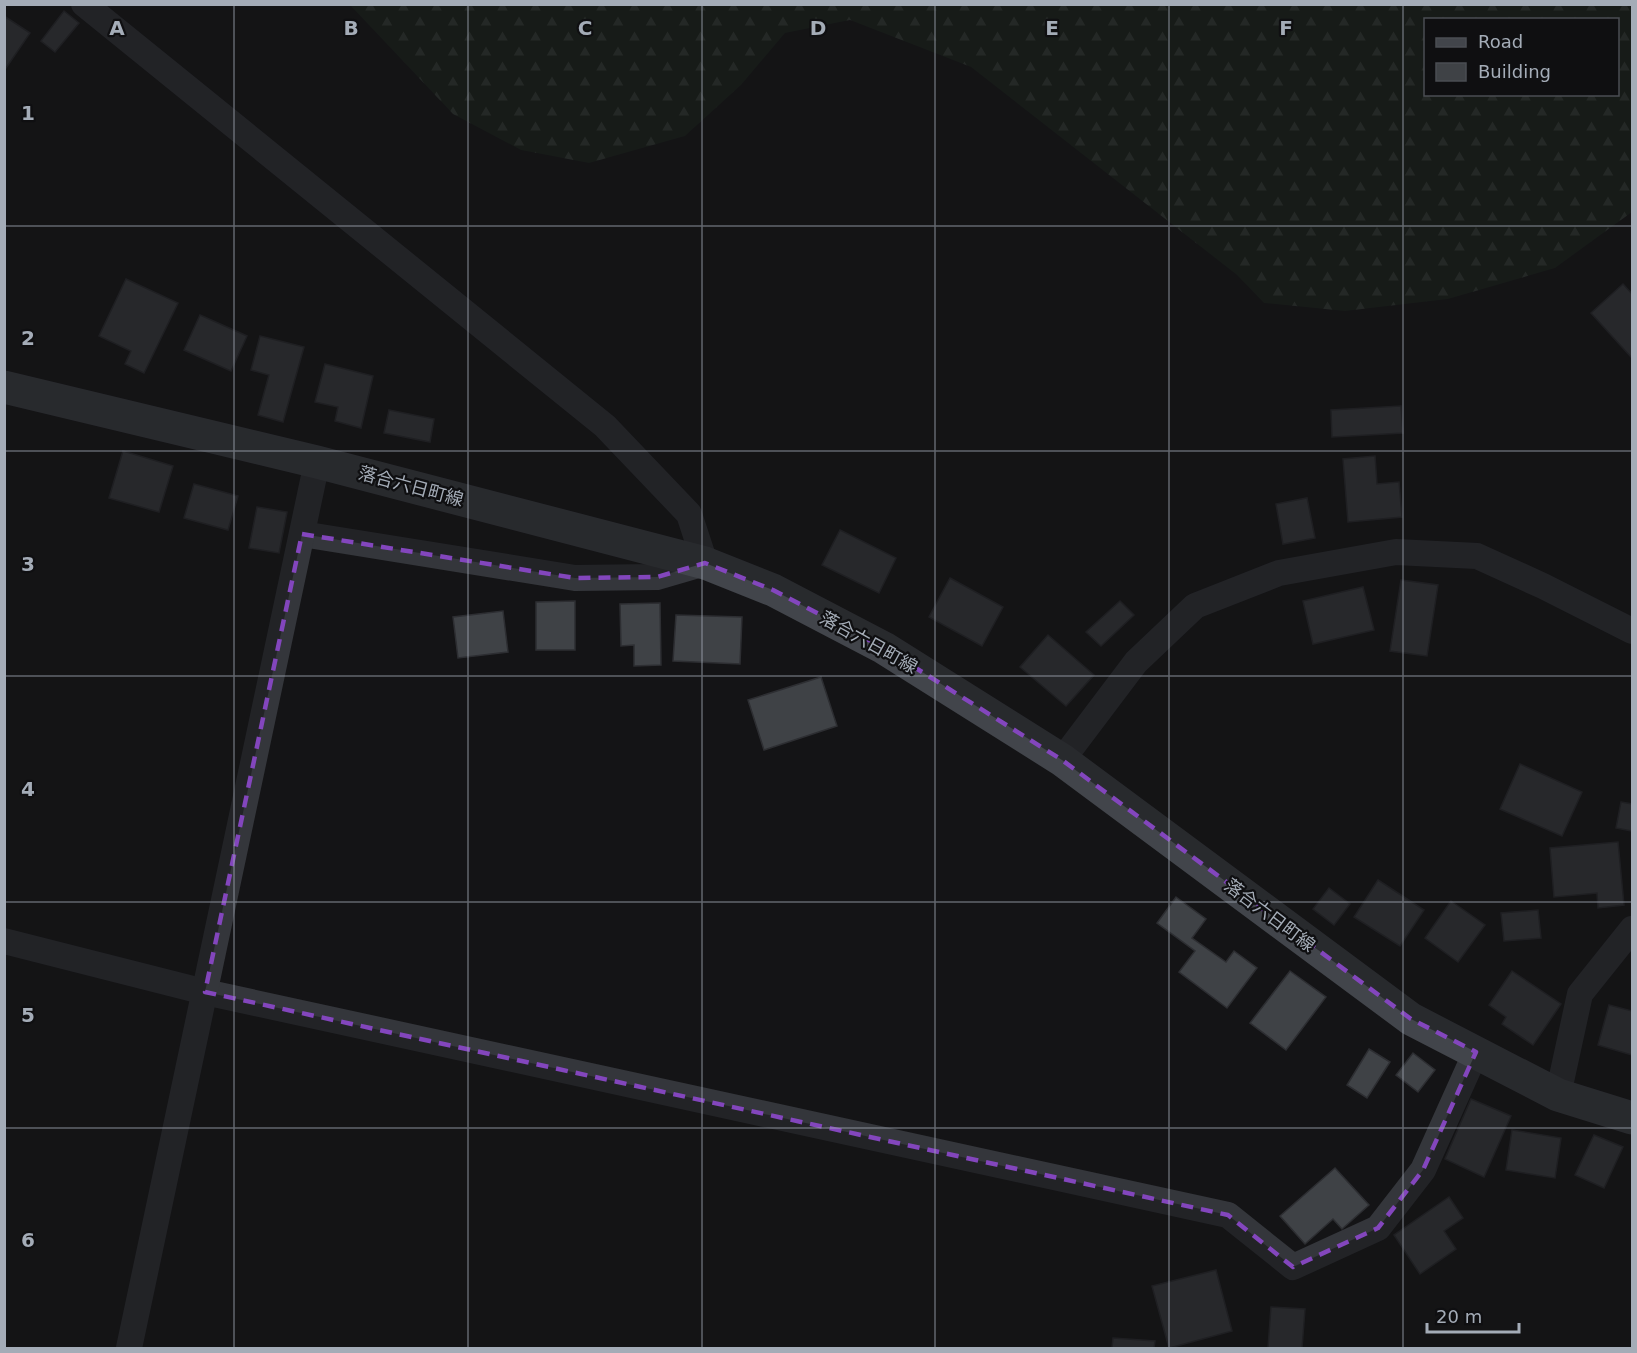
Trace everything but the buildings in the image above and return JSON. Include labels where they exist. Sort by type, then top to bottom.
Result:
[{"type":"main road","name":"落合六日町線","points":[[4,387],[317,462],[705,563],[773,590],[884,648],[1062,760],[1411,1019],[1558,1095],[1632,1118]]},
{"type":"street","points":[[84,4],[605,426],[689,514],[705,563],[657,577],[575,578],[302,534]]},
{"type":"street","points":[[129,1348],[317,462]]},
{"type":"street","points":[[1062,760],[1136,662],[1195,606],[1279,573],[1396,552],[1477,556],[1632,631]]},
{"type":"street","points":[[1558,1095],[1581,994],[1632,929]]},
{"type":"street","points":[[4,941],[205,992],[1228,1215],[1293,1267],[1378,1228],[1423,1170],[1476,1052]]},
{"type":"highlighted area","points":[[302,534],[575,578],[657,577],[705,563],[773,590],[884,648],[1062,760],[1411,1019],[1476,1052],[1423,1170],[1378,1228],[1293,1267],[1228,1215],[205,992]]},
{"type":"green space","points":[[350,5],[1632,5],[1632,212],[1555,268],[1448,299],[1345,311],[1264,303],[1237,275],[971,67],[850,20],[785,33],[741,85],[685,136],[589,163],[521,150],[453,114]]}]
